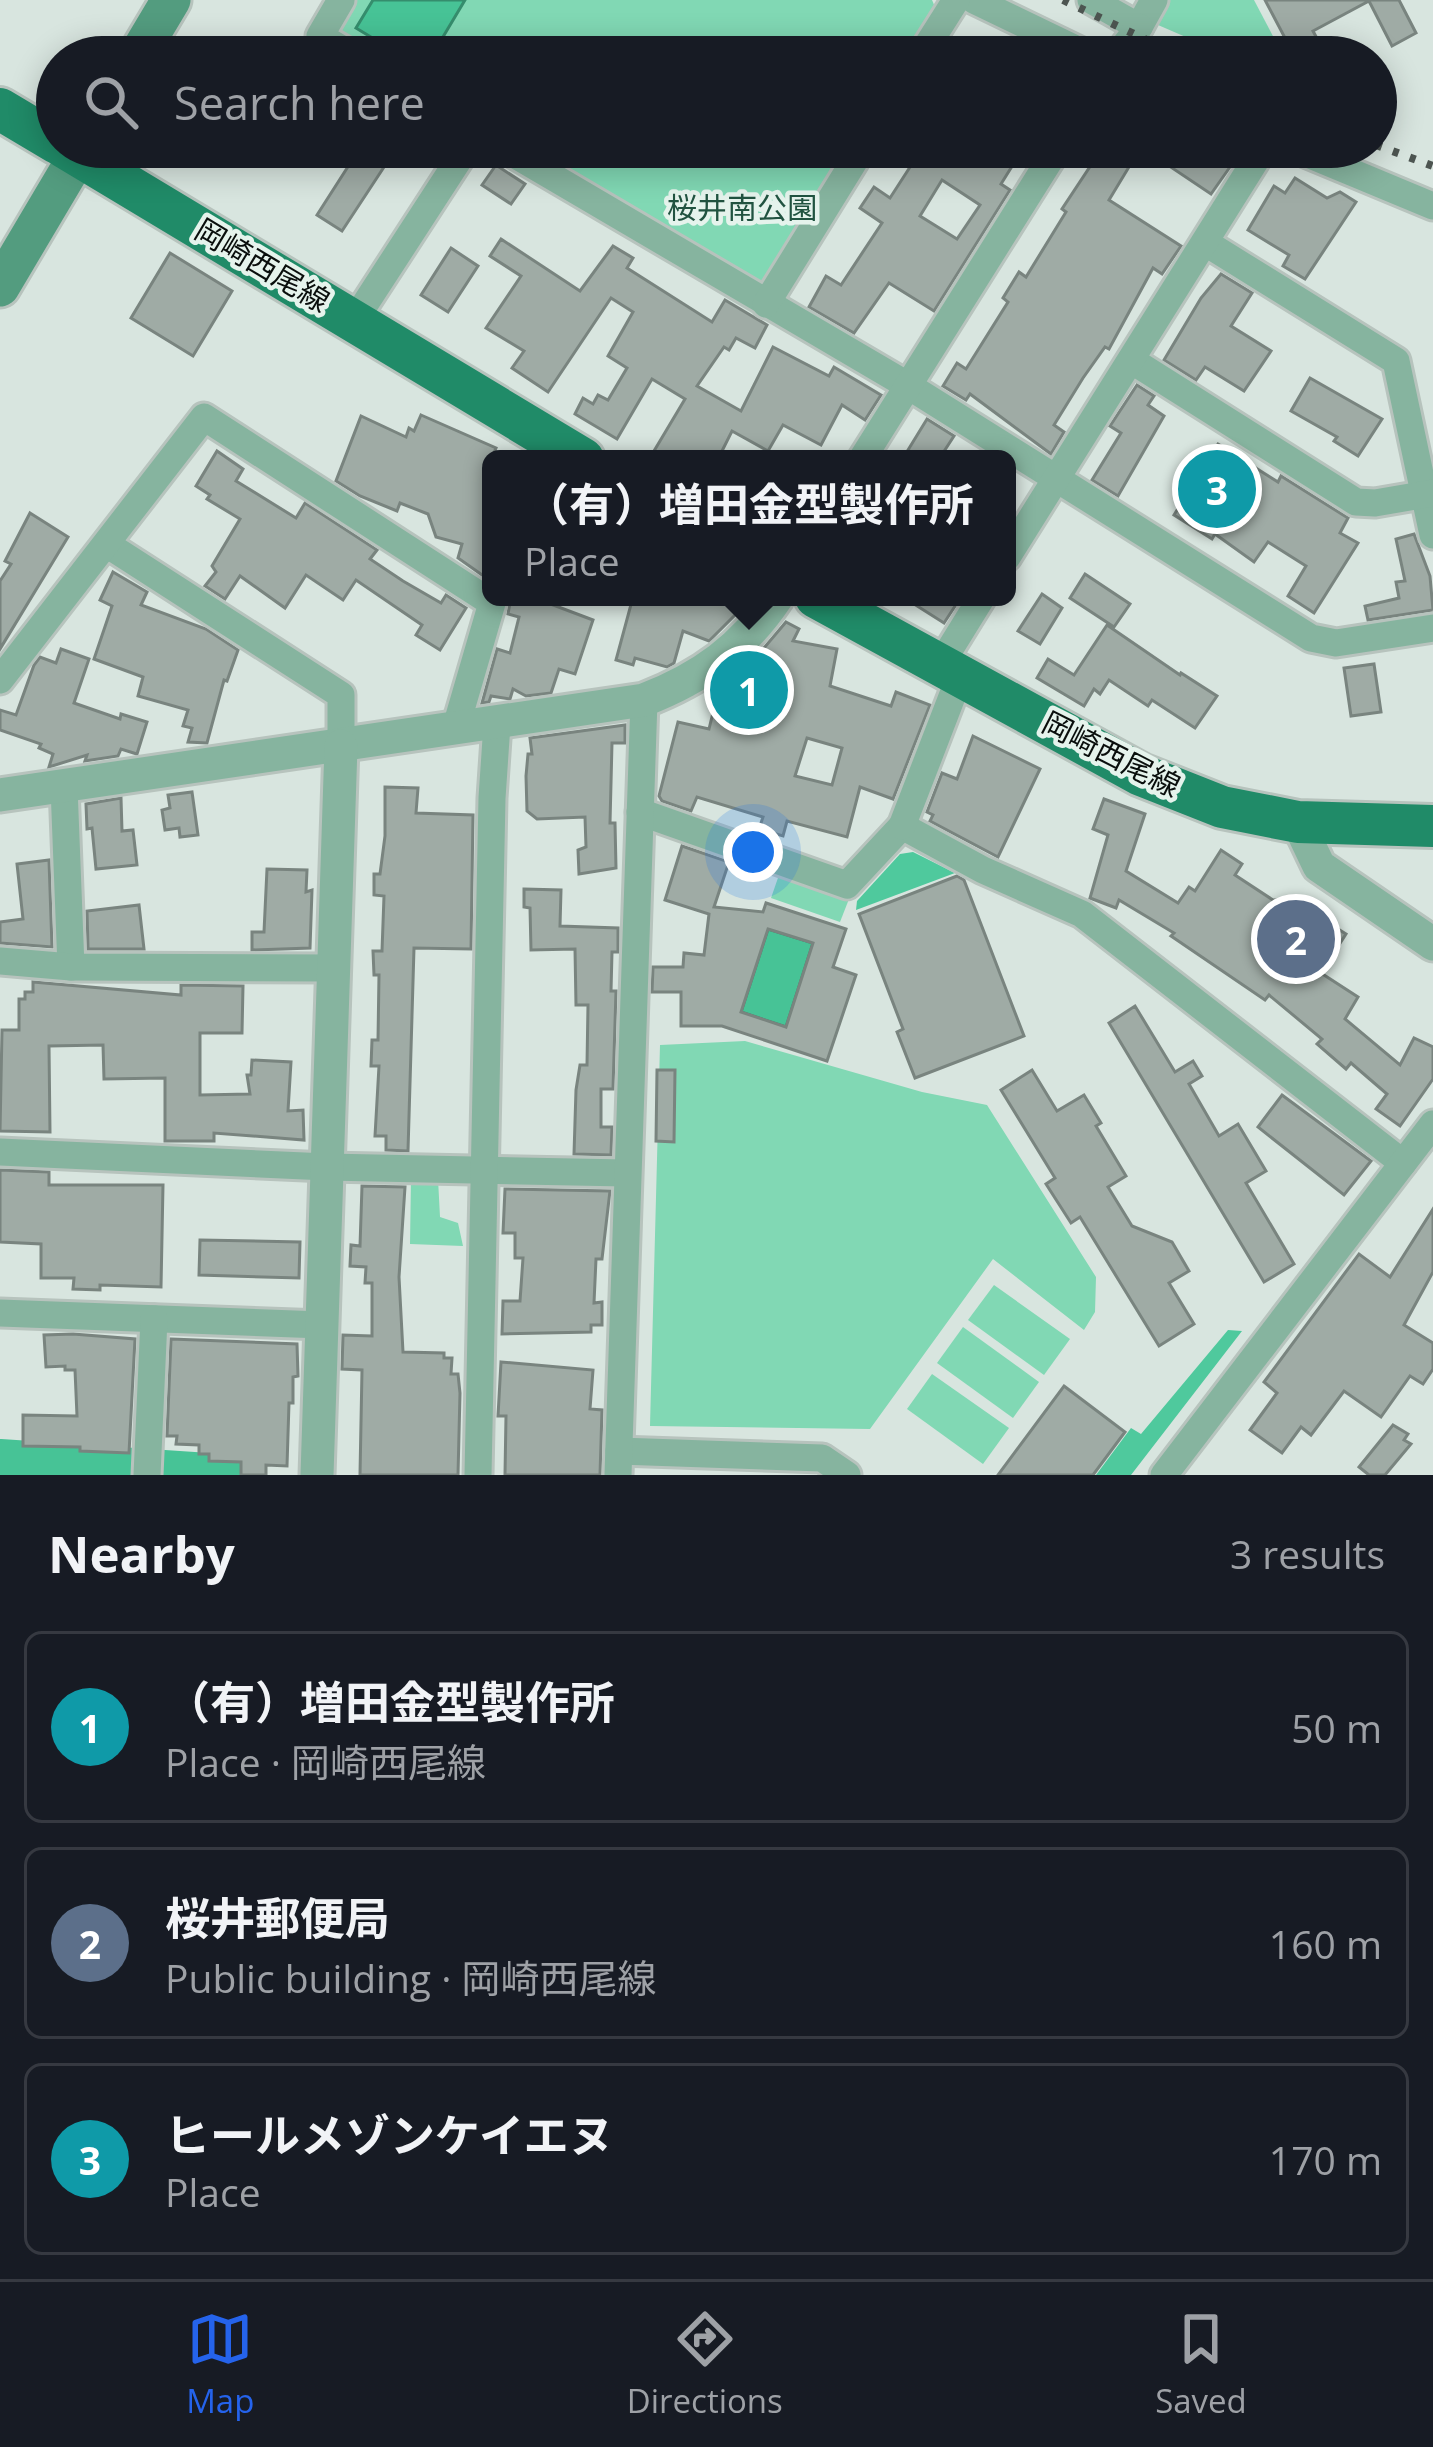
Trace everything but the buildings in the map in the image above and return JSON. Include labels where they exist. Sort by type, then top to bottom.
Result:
[{"type":"main road","points":[[150,36],[171,0]]},
{"type":"main road","name":"岡崎西尾線","points":[[0,110],[36,129]]},
{"type":"main road","points":[[0,286],[61,168]]},
{"type":"main road","name":"岡崎西尾線","points":[[104,168],[555,450]]},
{"type":"main road","name":"岡崎西尾線","points":[[833,606],[1141,775],[1222,807],[1298,822],[1433,826]]},
{"type":"street","points":[[320,36],[341,0]]},
{"type":"street","points":[[933,36],[956,0]]},
{"type":"street","points":[[974,0],[1049,36]]},
{"type":"street","points":[[1090,0],[1139,27]]},
{"type":"street","points":[[1132,36],[1154,0]]},
{"type":"street","points":[[354,321],[453,168]]},
{"type":"street","points":[[537,168],[1010,450]]},
{"type":"street","points":[[766,304],[850,168]]},
{"type":"street","points":[[868,450],[1045,168]]},
{"type":"street","points":[[1016,527],[1056,479],[1251,168]]},
{"type":"street","points":[[1342,168],[1433,206]]},
{"type":"street","points":[[1206,243],[1396,362],[1429,494],[1433,536]]},
{"type":"street","points":[[1132,360],[1357,502],[1429,494]]},
{"type":"street","points":[[0,680],[204,417],[482,597]]},
{"type":"street","points":[[1016,454],[1310,638],[1336,644],[1433,628]]},
{"type":"street","points":[[108,545],[341,694],[317,1475]]},
{"type":"street","points":[[455,730],[491,606]]},
{"type":"street","points":[[0,795],[644,700],[709,669],[749,635],[770,606]]},
{"type":"street","points":[[640,812],[847,884],[902,826],[950,670],[978,606]]},
{"type":"street","points":[[644,700],[618,1463],[822,1458],[847,1475]]},
{"type":"street","points":[[478,1475],[497,724]]},
{"type":"street","points":[[64,787],[70,967]]},
{"type":"street","points":[[1298,822],[1319,866],[1433,944]]},
{"type":"street","points":[[902,826],[983,870],[1082,914],[1403,1163]]},
{"type":"street","points":[[0,961],[70,967],[334,968]]},
{"type":"street","points":[[1164,1475],[1433,1124]]},
{"type":"street","points":[[0,1152],[327,1167],[626,1173]]},
{"type":"street","points":[[0,1313],[322,1325]]},
{"type":"street","points":[[147,1475],[154,1319]]},
{"type":"green space","points":[[352,0],[932,0],[938,14],[925,36],[338,36],[336,27]]},
{"type":"green space","points":[[1168,0],[1254,0],[1273,36],[1183,36],[1158,25],[1156,18]]},
{"type":"green space","name":"桜井南公園","points":[[554,168],[842,168],[768,286],[753,287]]},
{"type":"green space","points":[[779,875],[849,899],[840,922],[771,898]]},
{"type":"green space","points":[[745,1041],[922,1092],[987,1105],[1096,1277],[1095,1312],[1084,1330],[993,1259],[870,1429],[650,1426],[660,1045]]},
{"type":"green space","points":[[411,1179],[438,1179],[440,1217],[458,1223],[463,1246],[410,1244]]},
{"type":"green space","points":[[994,1285],[1070,1339],[1044,1375],[968,1320]]},
{"type":"green space","points":[[963,1327],[1039,1382],[1013,1418],[937,1363]]},
{"type":"green space","points":[[932,1374],[1009,1428],[983,1464],[907,1409]]},
{"type":"shaded area","points":[[373,0],[465,0],[444,36],[369,36],[356,28]]},
{"type":"shaded area","points":[[913,852],[955,873],[856,910],[857,901],[900,854]]},
{"type":"shaded area","points":[[768,929],[813,943],[786,1027],[741,1012]]},
{"type":"shaded area","points":[[1228,1330],[1242,1331],[1131,1475],[1096,1475],[1131,1428],[1141,1434]]},
{"type":"waterway","points":[[0,1460],[223,1475]]},
{"type":"railway","points":[[1063,0],[1138,36]]},
{"type":"railway","points":[[1397,153],[1433,166]]},
{"type":"place","name":"ヒールメゾンケイエヌ","points":[[1217,489]]},
{"type":"place","name":"（有）増田金型製作所","points":[[749,690]]},
{"type":"place","name":"桜井郵便局","points":[[1296,939]]}]
